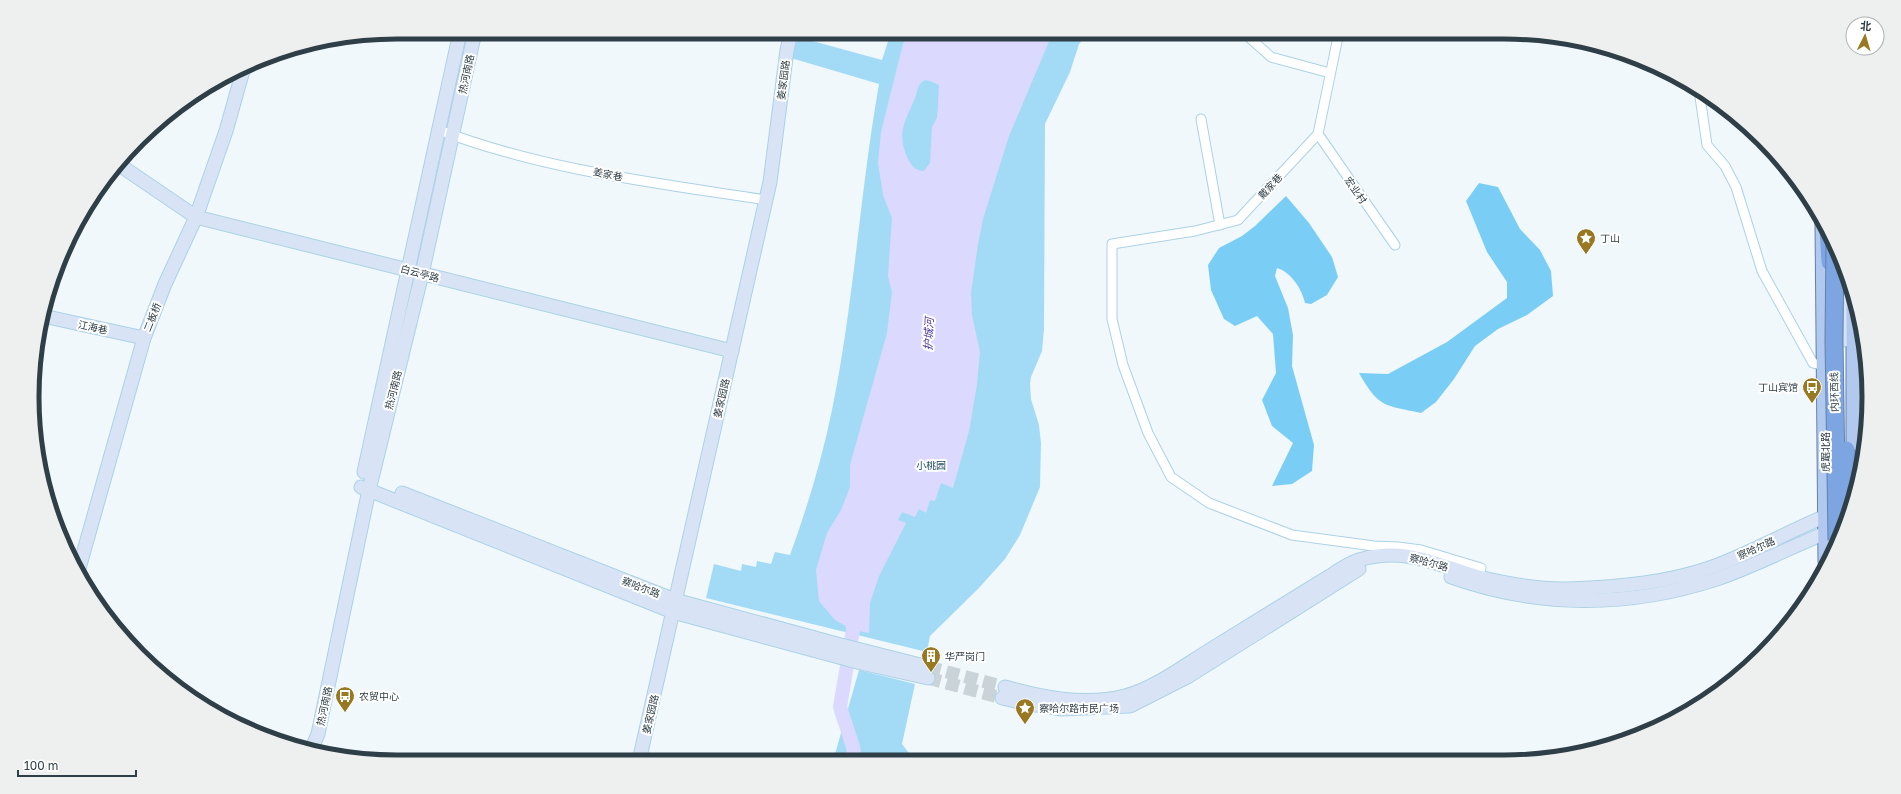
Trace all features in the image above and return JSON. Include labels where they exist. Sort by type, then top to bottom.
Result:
[{"type":"highway","points":[[1830,249],[1839,340]]},
{"type":"highway","name":"内环西线","points":[[1836,262],[1847,499]]},
{"type":"highway","name":"内环西线","points":[[1831,537],[1839,340],[1843,282]]},
{"type":"main road","name":"热河南路","points":[[313,745],[318,734],[408,270],[458,39]]},
{"type":"main road","name":"热河南路","points":[[307,744],[312,733],[366,484],[422,274],[473,39]]},
{"type":"main road","name":"姜家园路","points":[[640,755],[770,182],[787,50],[790,39]]},
{"type":"main road","name":"二板桥","points":[[80,563],[144,338],[165,284],[196,217],[226,131],[242,75]]},
{"type":"main road","name":"白云亭路","points":[[122,168],[196,217],[732,351]]},
{"type":"main road","name":"虎踞北路","points":[[1823,235],[1825,516],[1831,537]]},
{"type":"main road","points":[[1839,340],[1845,290]]},
{"type":"main road","name":"江海巷","points":[[48,317],[144,338]]},
{"type":"main road","points":[[1854,323],[1855,468]]},
{"type":"main road","name":"察哈尔路","points":[[366,484],[674,606],[835,650],[928,673]]},
{"type":"main road","name":"察哈尔路","points":[[1478,581],[1567,589],[1634,584],[1680,576],[1715,566],[1825,516],[1844,509]]},
{"type":"main road","name":"察哈尔路","points":[[1003,692],[1029,694],[1065,700],[1085,700],[1126,695],[1161,680],[1330,576],[1358,560],[1369,557],[1391,555],[1417,557],[1478,581],[1546,599],[1590,601],[1633,597],[1679,589],[1717,578],[1831,537]]},
{"type":"main road","points":[[317,746],[318,734]]},
{"type":"street","points":[[1251,39],[1270,57],[1330,73]]},
{"type":"street","points":[[1318,134],[1337,39]]},
{"type":"street","points":[[1700,97],[1706,146],[1724,166],[1736,187],[1762,271],[1813,363],[1824,366]]},
{"type":"street","points":[[1201,119],[1220,225]]},
{"type":"street","name":"姜家巷","points":[[439,130],[452,136],[540,161],[636,180],[766,200]]},
{"type":"street","name":"戴家巷","points":[[1318,134],[1238,220],[1195,231],[1112,244],[1112,319],[1123,365],[1148,433],[1171,477],[1209,503],[1292,535],[1374,546],[1421,550],[1481,568],[1478,581]]},
{"type":"street","name":"宏业村","points":[[1318,134],[1395,245]]},
{"type":"green space","name":"小桃园","points":[[797,39],[805,39],[882,60],[889,39],[1084,39],[1079,44],[1070,72],[1045,124],[1044,329],[1042,351],[1031,377],[1030,384],[1031,399],[1039,425],[1041,443],[1040,487],[1020,535],[1005,559],[978,589],[930,636],[927,652],[706,598],[714,564],[741,571],[742,564],[756,567],[757,561],[771,564],[775,552],[790,555],[819,465],[840,369],[852,288],[872,125],[879,84],[791,58]]},
{"type":"green space","points":[[859,670],[915,684],[902,744],[910,755],[835,755]]},
{"type":"shaded area","points":[[1479,183],[1498,187],[1520,229],[1540,250],[1551,271],[1553,296],[1527,315],[1498,329],[1475,346],[1454,379],[1436,402],[1421,413],[1390,406],[1378,399],[1372,393],[1359,373],[1388,374],[1447,342],[1507,298],[1507,282],[1487,252],[1466,201]]},
{"type":"shaded area","points":[[1286,196],[1309,223],[1332,257],[1338,277],[1327,295],[1311,304],[1305,303],[1299,287],[1291,277],[1287,273],[1277,268],[1275,276],[1288,308],[1293,335],[1292,366],[1314,445],[1312,471],[1292,484],[1272,486],[1293,443],[1272,426],[1262,400],[1276,373],[1273,334],[1257,316],[1235,326],[1224,319],[1211,290],[1208,265],[1219,248],[1242,236],[1255,226]]},
{"type":"water","name":"护城河","points":[[904,39],[1050,39],[1009,136],[983,219],[971,293],[972,315],[980,352],[977,384],[969,431],[953,488],[941,483],[935,501],[930,500],[926,513],[919,509],[915,517],[902,512],[898,520],[906,523],[879,576],[870,603],[869,633],[853,630],[835,620],[819,601],[816,570],[827,533],[841,510],[850,487],[850,465],[887,333],[892,292],[888,276],[892,218],[883,195],[878,163],[881,132]],"holes":[[[925,80],[939,85],[937,118],[932,127],[930,163],[924,171],[921,171],[914,168],[904,150],[902,135],[903,128],[919,85]]]},
{"type":"waterway","points":[[851,611],[853,630],[840,707],[854,755]]},
{"type":"tunnel","points":[[928,667],[1005,687]]},
{"type":"tunnel","points":[[928,678],[1002,698]]},
{"type":"place","name":"丁山","points":[[1586,255]]},
{"type":"place","name":"丁山宾馆","points":[[1812,404]]},
{"type":"place","name":"华严岗门","points":[[931,673]]},
{"type":"place","name":"农贸中心","points":[[345,713]]},
{"type":"place","name":"察哈尔路市民广场","points":[[1025,725]]}]
